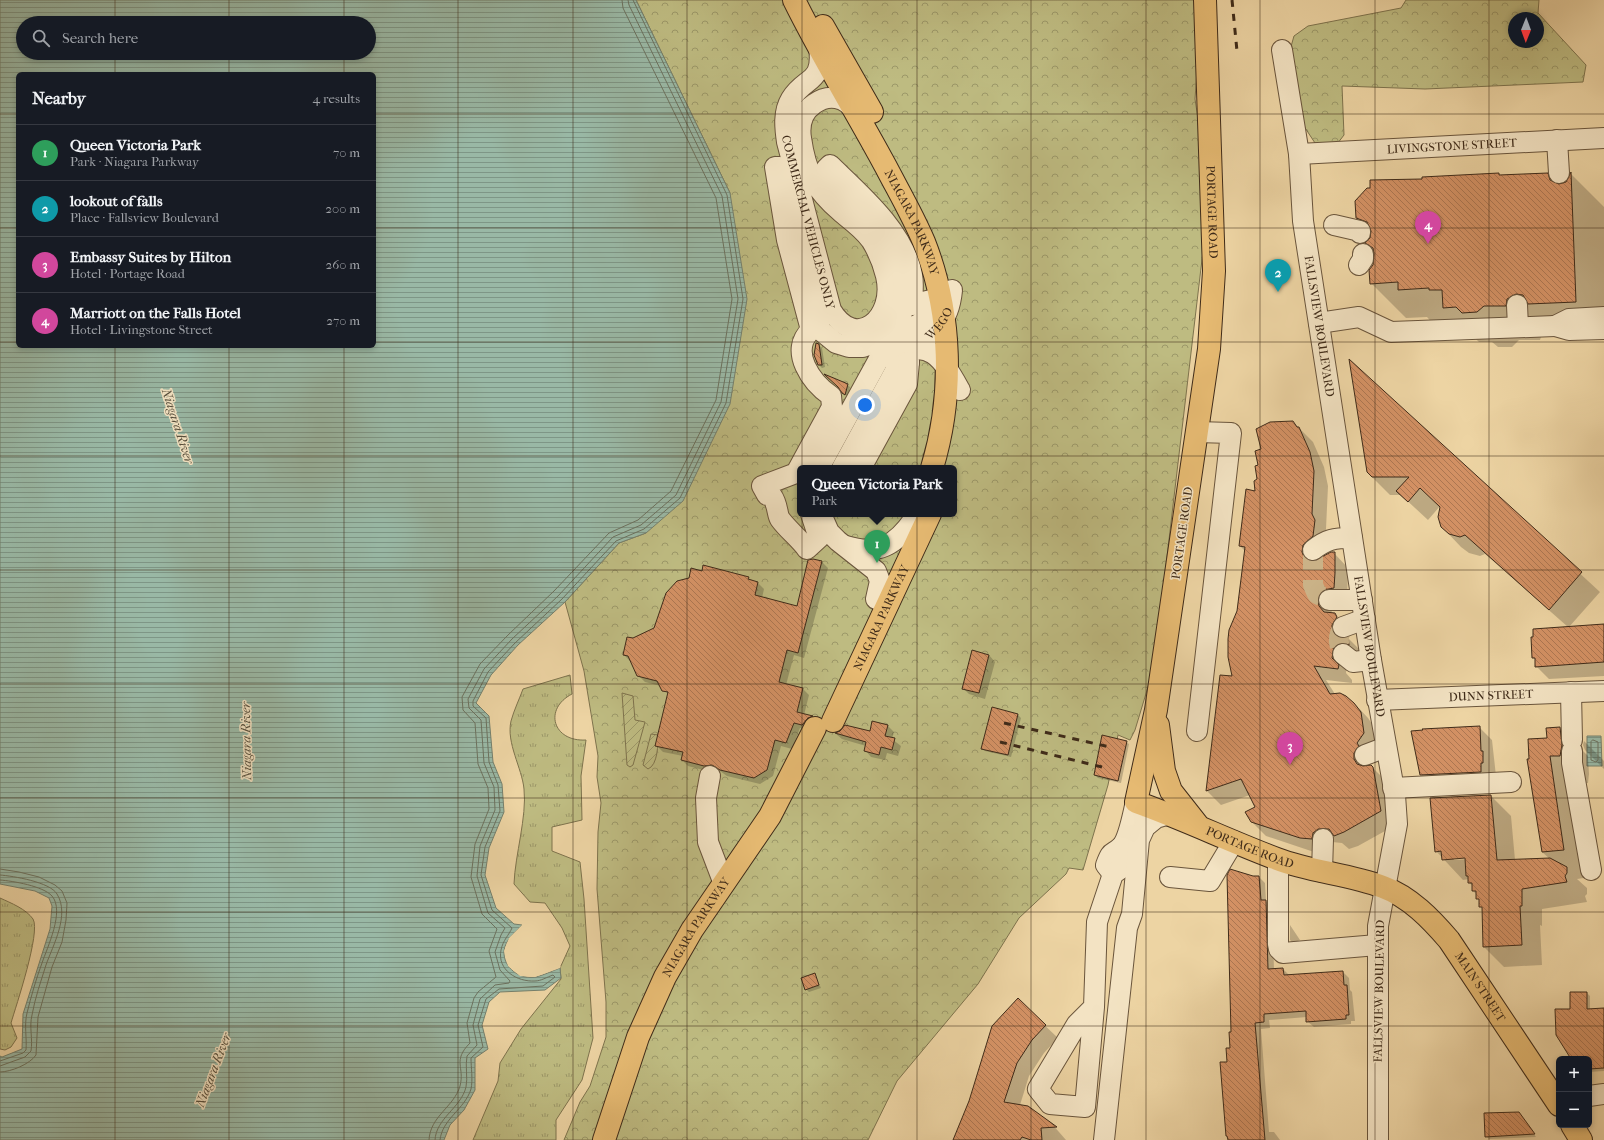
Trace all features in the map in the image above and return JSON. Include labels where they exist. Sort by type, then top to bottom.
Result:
[{"type":"main road","name":"NIAGARA PARKWAY","points":[[794,0],[819,48],[910,210],[945,291],[958,331],[953,391],[954,436],[948,465]]},
{"type":"main road","name":"NIAGARA PARKWAY","points":[[810,0],[923,206],[945,259],[943,321],[947,368],[953,391],[933,465]]},
{"type":"main road","name":"PORTAGE ROAD","points":[[1205,0],[1214,271],[1209,349],[1156,710],[1136,802],[1170,814],[1278,860],[1384,887]]},
{"type":"main road","name":"NIAGARA PARKWAY","points":[[619,1140],[648,1047],[677,983],[703,937],[779,827],[799,793],[824,725],[887,572],[919,517]]},
{"type":"main road","name":"NIAGARA PARKWAY","points":[[604,1140],[634,1048],[656,994],[692,930],[770,816],[824,725],[887,572]]},
{"type":"main road","points":[[1156,710],[1164,771],[1171,791],[1199,826]]},
{"type":"main road","name":"MAIN STREET","points":[[1384,887],[1414,905],[1434,922],[1556,1098]]},
{"type":"main road","points":[[1574,1128],[1581,1140]]},
{"type":"street","name":"COMMERCIAL VEHICLES ONLY","points":[[819,48],[820,59],[816,75],[796,92],[787,106],[785,120],[787,142],[829,305],[834,315],[841,322],[850,327],[860,329],[875,323],[886,307],[888,288],[883,267],[878,253],[862,229],[826,199],[814,183],[806,163],[800,131],[801,121],[806,111],[814,104],[828,98],[844,100],[851,106],[858,116]]},
{"type":"street","name":"FALLSVIEW BOULEVARD","points":[[1282,50],[1299,154],[1303,220],[1370,660],[1393,788],[1397,824],[1384,887],[1378,926],[1378,1140]]},
{"type":"street","name":"LIVINGSTONE STREET","points":[[1299,154],[1604,138]]},
{"type":"street","points":[[1553,140],[1554,173]]},
{"type":"street","points":[[800,465],[832,407],[830,396],[818,387],[809,376],[803,358],[803,339],[811,330],[787,240],[775,167],[780,167],[784,201],[791,209],[794,246],[802,254],[807,289],[814,296],[820,330],[830,340],[842,346],[856,347],[870,345],[887,336],[895,328],[902,313],[904,281],[901,266],[890,238],[883,234],[857,200],[847,196],[826,169],[830,165],[860,193],[899,241],[912,275],[912,305],[935,300],[933,316],[914,326],[908,336],[911,339],[895,345],[880,357],[821,465]]},
{"type":"street","points":[[1334,225],[1360,231],[1360,233]]},
{"type":"street","name":"WEGO","points":[[919,343],[928,335],[945,291]]},
{"type":"street","points":[[1517,305],[1518,327]]},
{"type":"street","points":[[1319,323],[1360,317],[1391,332],[1564,325],[1604,328]]},
{"type":"street","points":[[1564,325],[1604,318]]},
{"type":"street","name":"WEGO","points":[[919,343],[930,336],[943,321]]},
{"type":"street","points":[[895,358],[919,343]]},
{"type":"street","name":"WEGO","points":[[831,465],[885,367],[895,358],[906,352],[925,351],[937,355],[947,368]]},
{"type":"street","name":"WEGO","points":[[895,358],[914,354],[932,359],[943,373],[953,391]]},
{"type":"street","points":[[844,465],[895,372],[899,367],[909,362],[907,384],[863,465]]},
{"type":"street","points":[[1197,432],[1231,433],[1197,731]]},
{"type":"street","points":[[797,471],[796,473],[762,486],[767,495],[772,496],[776,502],[778,517],[799,538],[807,549],[819,538],[812,517]]},
{"type":"street","points":[[822,517],[829,532],[845,545],[887,572]]},
{"type":"street","points":[[845,545],[868,550],[890,544],[898,539],[919,517]]},
{"type":"street","points":[[1313,550],[1322,543],[1333,538],[1352,538]]},
{"type":"street","points":[[1329,600],[1363,609]]},
{"type":"street","points":[[1343,627],[1363,609]]},
{"type":"street","points":[[1343,654],[1353,662],[1370,660]]},
{"type":"street","name":"DUNN STREET","points":[[1378,700],[1604,691]]},
{"type":"street","points":[[1571,692],[1572,763],[1591,870]]},
{"type":"street","points":[[1365,755],[1386,747]]},
{"type":"street","points":[[710,776],[706,798],[708,842],[724,884]]},
{"type":"street","points":[[1393,788],[1511,782]]},
{"type":"street","points":[[1127,928],[1124,913],[1126,885],[1116,872],[1106,865],[1110,853],[1122,846],[1130,825],[1136,802]]},
{"type":"street","points":[[1104,1140],[1127,928],[1132,914],[1139,840],[1145,827],[1156,818],[1170,814]]},
{"type":"street","points":[[1322,872],[1323,839]]},
{"type":"street","points":[[1170,877],[1210,881],[1234,841]]},
{"type":"street","points":[[1278,860],[1278,944],[1279,949],[1283,953],[1377,945]]},
{"type":"street","points":[[1094,1007],[1077,1024],[1038,1089],[1050,1104],[1085,1107],[1094,1007],[1097,922],[1116,872]]},
{"type":"street","points":[[1592,1096],[1604,1094]]},
{"type":"green space","points":[[636,0],[1202,0],[1195,99],[1203,152],[1205,234],[1154,667],[1135,730],[1130,740],[1118,735],[1108,785],[1083,870],[1069,868],[1066,874],[1019,918],[978,984],[897,1081],[868,1140],[564,1140],[580,1102],[590,1086],[606,1037],[606,1002],[597,889],[598,832],[601,803],[597,777],[598,756],[584,671],[565,602],[619,543],[646,533],[730,193]]},
{"type":"green space","points":[[1406,0],[1539,0],[1538,12],[1508,12],[1508,48],[1544,48],[1544,20],[1586,65],[1583,82],[1425,89],[1342,86],[1344,135],[1334,148],[1315,143],[1292,108],[1290,50],[1294,36],[1308,26],[1401,8]]},
{"type":"green space","points":[[570,675],[572,694],[563,700],[557,708],[555,716],[559,730],[566,736],[586,740],[581,776],[582,820],[552,827],[552,851],[580,862],[584,899],[593,1038],[582,1080],[556,1120],[556,1140],[473,1140],[498,1081],[500,1063],[521,1029],[561,979],[560,968],[570,946],[562,928],[545,903],[530,902],[514,884],[524,812],[524,789],[523,781],[512,747],[510,729],[512,717],[523,689]]},
{"type":"green space","points":[[622,693],[633,696],[635,720],[645,722],[633,765],[630,767],[627,765]]},
{"type":"green space","points":[[651,734],[658,735],[657,749],[656,759],[648,769],[643,765]]},
{"type":"green space","points":[[0,898],[30,915],[33,919],[35,927],[31,953],[11,1023],[17,1038],[11,1047],[5,1050],[0,1049]]},
{"type":"water","name":"Niagara River","points":[[0,0],[636,0],[730,193],[747,299],[730,404],[683,501],[646,533],[619,543],[565,602],[518,645],[491,675],[476,703],[489,716],[493,762],[502,784],[504,812],[489,848],[485,875],[496,908],[514,924],[522,925],[506,943],[504,957],[506,963],[514,972],[524,977],[536,977],[560,968],[561,978],[545,990],[500,992],[489,1002],[482,1025],[488,1049],[475,1058],[475,1090],[464,1110],[450,1125],[444,1140],[0,1140],[0,1056],[2,1057],[22,1049],[23,1014],[50,929],[52,906],[49,898],[35,891],[0,884]]},
{"type":"water","points":[[1587,736],[1601,736],[1602,766],[1587,766]]},
{"type":"pier","points":[[522,925],[524,925],[524,927],[511,939],[506,951],[509,965],[521,974],[535,975],[561,966],[560,968],[535,977],[520,976],[508,966],[504,951],[509,938]]},
{"type":"building","points":[[1571,172],[1576,302],[1528,304],[1523,295],[1516,294],[1507,299],[1506,306],[1484,306],[1477,312],[1462,313],[1456,307],[1443,308],[1442,290],[1429,290],[1429,288],[1398,290],[1398,282],[1370,284],[1369,270],[1373,265],[1374,254],[1373,248],[1365,243],[1370,238],[1371,231],[1367,222],[1356,218],[1355,201],[1367,188],[1370,188],[1370,180],[1422,179],[1422,177],[1499,173],[1499,175],[1548,173],[1550,180],[1559,184],[1566,182]]},
{"type":"building","points":[[816,343],[819,344],[822,365],[818,365],[814,355]]},
{"type":"building","points":[[1349,359],[1582,572],[1549,610],[1465,535],[1460,537],[1449,534],[1441,527],[1438,517],[1440,507],[1420,488],[1408,502],[1396,491],[1409,477],[1372,477],[1367,472]]},
{"type":"building","points":[[824,374],[848,384],[845,395],[838,387]]},
{"type":"building","points":[[1293,421],[1297,427],[1299,427],[1310,452],[1314,471],[1312,514],[1315,520],[1313,536],[1303,545],[1302,552],[1304,557],[1314,561],[1331,552],[1335,552],[1334,588],[1323,590],[1319,595],[1318,600],[1319,606],[1324,612],[1335,613],[1337,617],[1332,625],[1332,631],[1341,638],[1348,637],[1349,645],[1339,643],[1334,647],[1332,658],[1339,665],[1338,669],[1314,666],[1330,694],[1340,693],[1346,696],[1361,712],[1364,733],[1357,743],[1359,746],[1354,753],[1354,759],[1357,764],[1363,766],[1371,765],[1373,767],[1381,811],[1334,836],[1329,829],[1318,829],[1313,833],[1312,839],[1300,838],[1251,822],[1245,812],[1255,807],[1241,779],[1206,791],[1220,675],[1232,676],[1228,657],[1228,639],[1229,630],[1237,611],[1245,547],[1239,546],[1246,489],[1255,491],[1254,481],[1257,479],[1255,466],[1258,465],[1255,451],[1261,449],[1256,429],[1270,422]]},
{"type":"building","points":[[813,559],[822,561],[798,653],[787,650],[779,682],[803,688],[797,712],[813,716],[808,718],[802,725],[794,723],[786,743],[775,740],[767,770],[754,778],[720,770],[712,765],[704,766],[681,760],[683,752],[655,746],[668,692],[662,691],[657,681],[637,676],[628,656],[623,655],[627,637],[633,638],[654,628],[666,593],[677,581],[689,578],[691,568],[702,571],[703,565],[749,577],[748,579],[758,582],[755,595],[797,606],[808,560]]},
{"type":"building","points":[[1604,624],[1604,662],[1535,667],[1535,658],[1532,658],[1531,637],[1533,637],[1533,629]]},
{"type":"building","points":[[972,650],[989,655],[979,693],[962,689]]},
{"type":"building","points":[[992,707],[1018,714],[1008,755],[981,749]]},
{"type":"building","points":[[872,721],[888,725],[885,736],[895,738],[892,750],[881,747],[879,755],[864,751],[866,742],[835,733],[840,731],[845,725],[870,731]]},
{"type":"building","points":[[1480,726],[1481,751],[1483,751],[1481,772],[1420,775],[1411,731]]},
{"type":"building","points":[[1560,727],[1562,745],[1560,756],[1550,756],[1564,850],[1542,852],[1527,759],[1529,759],[1528,739],[1547,738],[1546,728]]},
{"type":"building","points":[[1102,735],[1127,741],[1118,781],[1094,775]]},
{"type":"building","points":[[1491,795],[1497,860],[1550,858],[1567,867],[1567,873],[1565,876],[1567,882],[1522,889],[1522,906],[1520,906],[1522,945],[1483,947],[1482,907],[1479,907],[1479,899],[1476,899],[1476,891],[1472,891],[1472,883],[1468,883],[1465,858],[1442,860],[1441,851],[1435,852],[1430,798]]},
{"type":"building","points":[[1230,869],[1253,876],[1259,876],[1261,900],[1266,900],[1268,969],[1283,968],[1284,975],[1343,971],[1344,985],[1347,985],[1349,1015],[1346,1015],[1346,1019],[1306,1022],[1306,1011],[1264,1014],[1264,1022],[1255,1023],[1265,1140],[1228,1140],[1226,1136],[1220,1062],[1227,1062],[1226,1048],[1230,1048],[1229,1032],[1231,1032],[1227,875]]},
{"type":"building","points":[[815,973],[819,985],[805,990],[801,978]]},
{"type":"building","points":[[1570,992],[1587,992],[1587,1009],[1604,1008],[1604,1068],[1592,1069],[1592,1056],[1569,1056],[1556,1035],[1555,1009],[1570,1009]]},
{"type":"building","points":[[1018,998],[1046,1025],[1032,1040],[1017,1063],[1004,1102],[1028,1106],[1057,1127],[1041,1128],[1042,1140],[1031,1140],[1022,1137],[1020,1140],[953,1140],[969,1101],[992,1026]]},
{"type":"building","points":[[1519,1112],[1535,1134],[1485,1137],[1484,1113]]},
{"type":"tunnel","points":[[1313,550],[1313,585],[1317,594],[1329,600]]},
{"type":"tunnel","points":[[1343,627],[1339,640],[1343,654]]},
{"type":"railway","points":[[1232,0],[1237,51]]},
{"type":"railway","points":[[1004,723],[1110,747]]},
{"type":"railway","points":[[1000,742],[1106,768]]},
{"type":"place","name":"Marriott on the Falls Hotel","points":[[1428,244]]},
{"type":"place","name":"lookout of falls","points":[[1278,292]]},
{"type":"place","name":"Queen Victoria Park","points":[[877,563]]},
{"type":"place","name":"Embassy Suites by Hilton","points":[[1290,765]]}]
